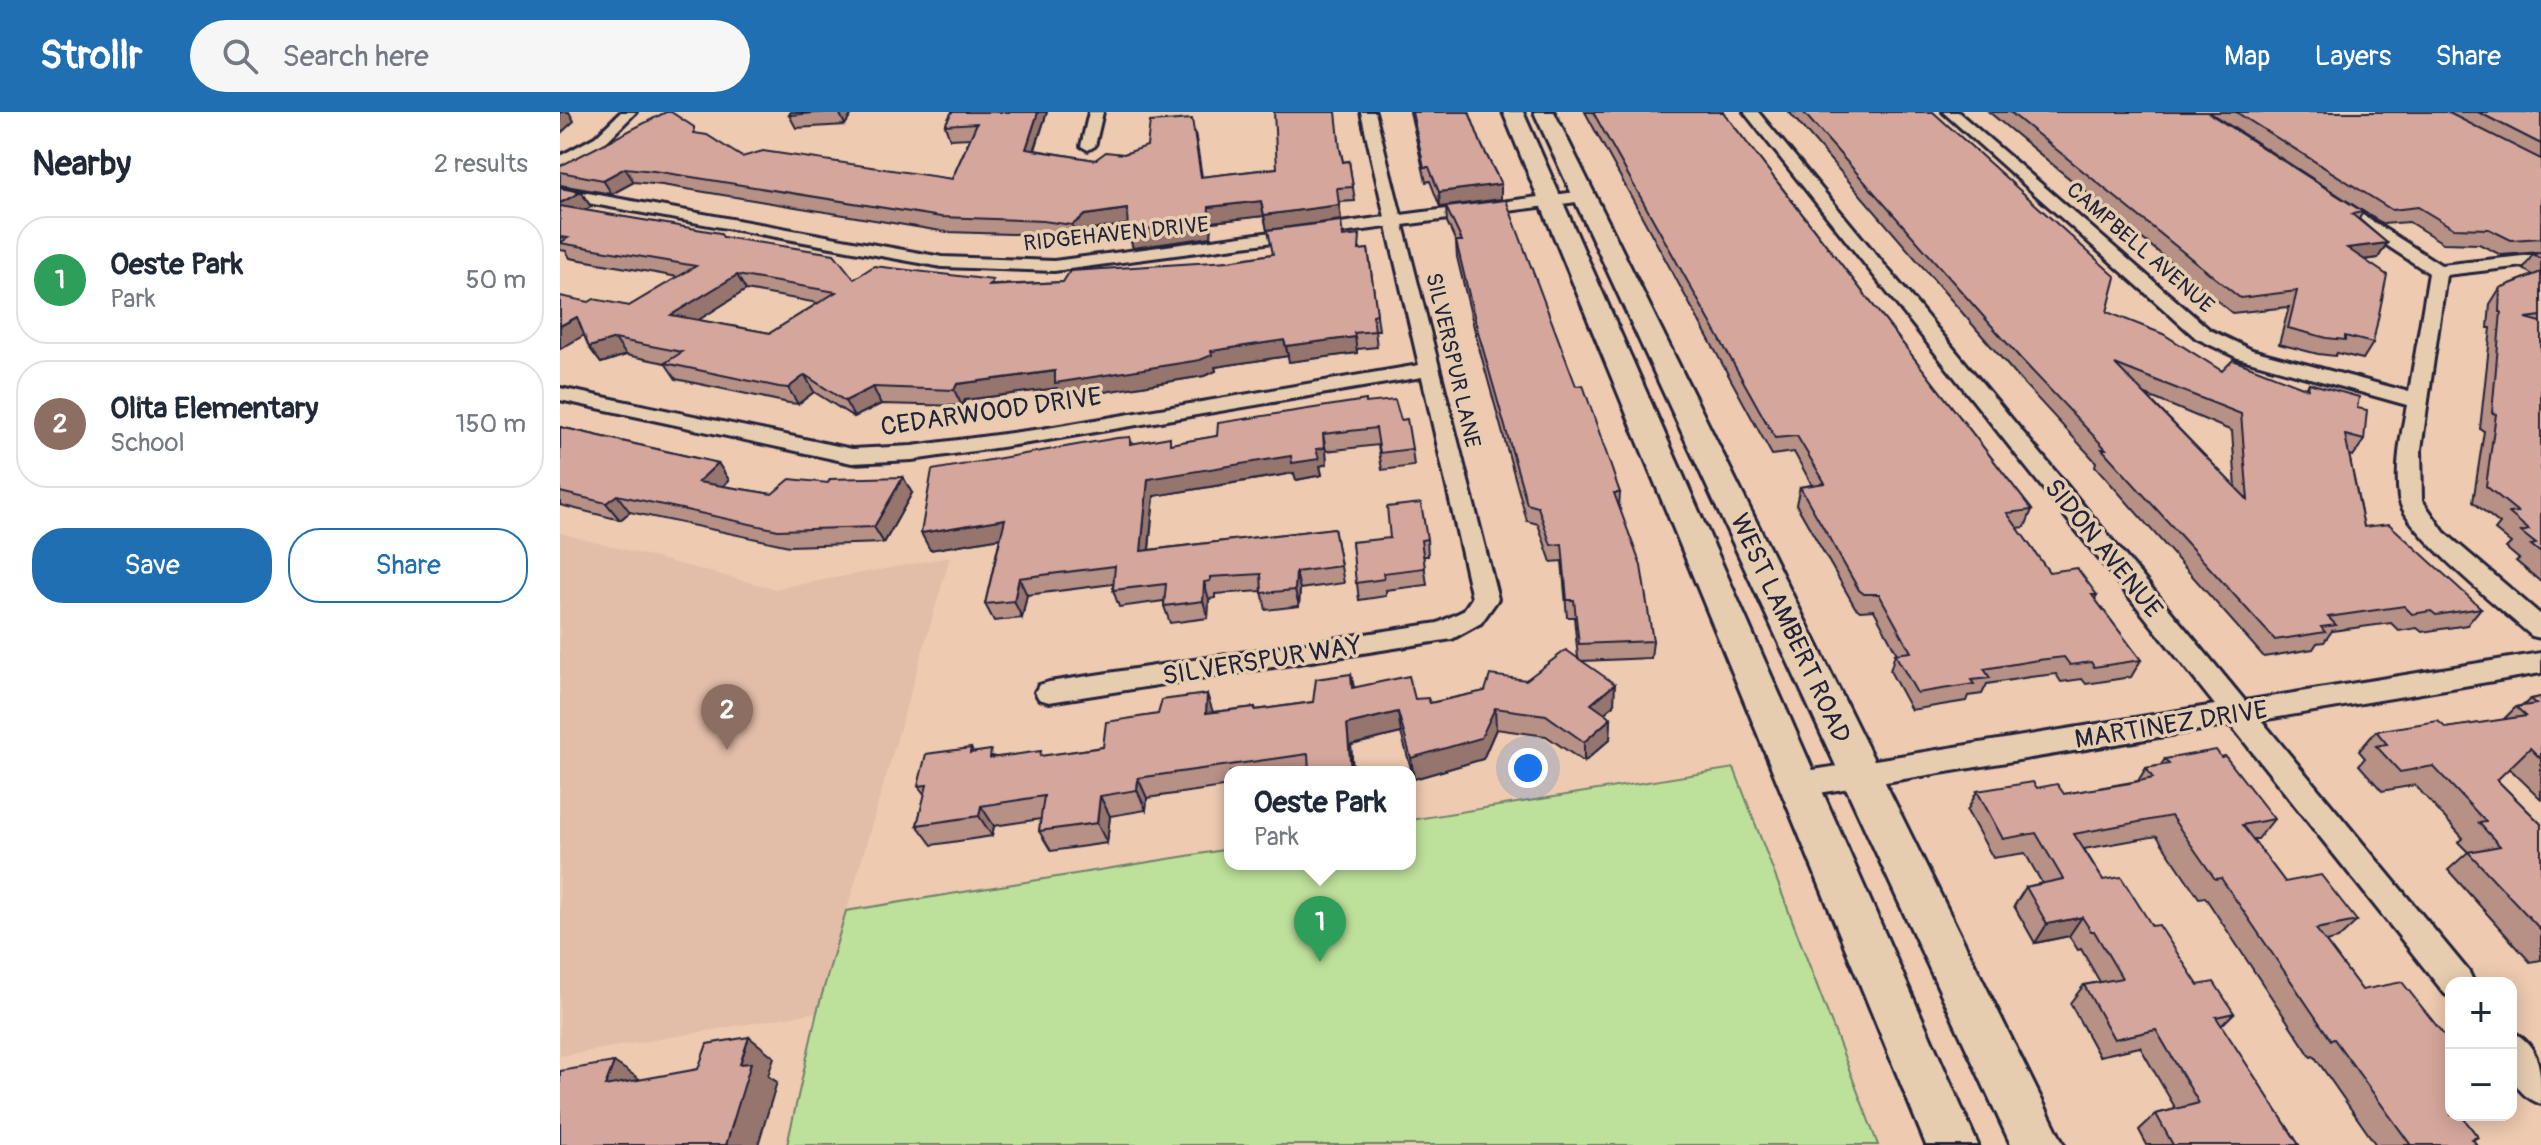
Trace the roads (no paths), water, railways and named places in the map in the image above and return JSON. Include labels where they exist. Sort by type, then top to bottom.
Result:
[{"type":"main road","name":"WEST LAMBERT ROAD","points":[[1513,112],[1952,1145]]},
{"type":"main road","name":"WEST LAMBERT ROAD","points":[[1544,112],[2038,1145]]},
{"type":"street","points":[[560,162],[600,140],[629,112]]},
{"type":"street","points":[[1088,146],[1096,112]]},
{"type":"street","name":"SILVERSPUR LANE","points":[[1368,112],[1485,599],[1472,617]]},
{"type":"street","name":"SIDON AVENUE","points":[[1751,112],[2452,977]]},
{"type":"street","name":"CAMPBELL AVENUE","points":[[1950,112],[2203,334],[2245,354],[2417,401]]},
{"type":"street","name":"RIDGEHAVEN DRIVE","points":[[560,193],[942,262],[998,266],[1054,266],[1584,196]]},
{"type":"street","points":[[2322,195],[2438,271],[2541,259]]},
{"type":"street","points":[[2438,271],[2410,449],[2410,501],[2436,538],[2541,629]]},
{"type":"street","name":"CEDARWOOD DRIVE","points":[[560,394],[852,456],[912,453],[1042,435],[1432,369]]},
{"type":"street","name":"SILVERSPUR WAY","points":[[1049,692],[1443,632],[1472,617]]},
{"type":"street","name":"MARTINEZ DRIVE","points":[[1801,784],[2541,663]]},
{"type":"street","points":[[2517,1056],[2541,1086]]},
{"type":"place","name":"Olita Elementary","points":[[727,750]]},
{"type":"place","name":"Oeste Park","points":[[1320,962]]}]
